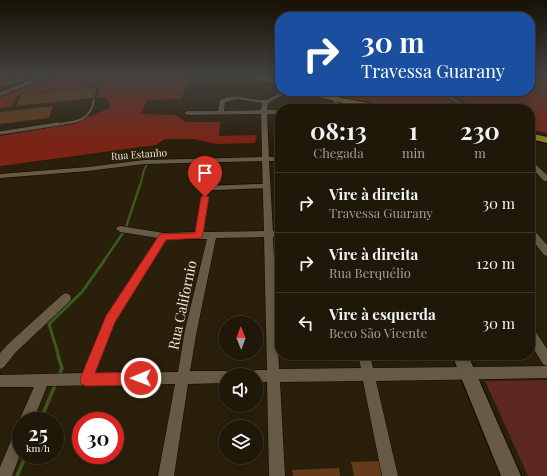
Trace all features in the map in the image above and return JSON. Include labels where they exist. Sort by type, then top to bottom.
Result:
[{"type":"main road","points":[[324,98],[347,104]]},
{"type":"main road","points":[[335,98],[363,104]]},
{"type":"main road","points":[[535,133],[547,136]]},
{"type":"main road","points":[[535,137],[547,140]]},
{"type":"street","points":[[221,112],[222,101],[227,98]]},
{"type":"street","points":[[242,98],[265,102],[272,98]]},
{"type":"street","points":[[265,102],[265,159],[276,476]]},
{"type":"street","points":[[187,113],[275,112]]},
{"type":"street","name":"Rua Estanho","points":[[0,176],[88,169],[134,163],[275,159]]},
{"type":"street","points":[[535,167],[547,179]]},
{"type":"street","points":[[199,236],[205,197]]},
{"type":"street","points":[[120,229],[164,236],[275,234]]},
{"type":"street","name":"Rua Californio","points":[[166,476],[191,330],[212,235]]},
{"type":"street","points":[[86,379],[110,320],[164,236]]},
{"type":"street","points":[[535,238],[547,252]]},
{"type":"street","points":[[0,363],[17,344],[66,298]]},
{"type":"street","points":[[535,340],[547,360]]},
{"type":"street","points":[[365,360],[390,476]]},
{"type":"street","points":[[462,360],[511,476]]},
{"type":"street","points":[[263,376],[547,372]]},
{"type":"street","points":[[0,381],[219,377]]},
{"type":"street","points":[[30,412],[42,380]]},
{"type":"street","points":[[4,476],[12,456]]},
{"type":"lane","points":[[452,98],[462,104]]},
{"type":"lane","points":[[0,133],[78,120],[90,115],[94,100]]},
{"type":"lane","points":[[211,188],[266,186]]},
{"type":"shaded area","points":[[0,98],[16,98],[11,107],[0,108]]},
{"type":"shaded area","points":[[107,98],[181,98],[148,100],[140,114],[176,115],[186,122],[220,122],[219,136],[257,135],[255,143],[216,144],[194,139],[165,139],[156,145],[0,166],[0,136],[75,123],[111,107]]},
{"type":"shaded area","points":[[348,98],[453,98],[463,104],[374,104]]},
{"type":"shaded area","points":[[459,98],[547,98],[547,133],[535,130],[535,104],[469,104]]},
{"type":"shaded area","points":[[547,380],[547,476],[528,476],[485,381]]},
{"type":"building","points":[[20,98],[92,98],[16,106]]},
{"type":"building","points":[[53,106],[49,118],[0,124],[0,112]]},
{"type":"building","points":[[380,461],[383,476],[354,476],[351,462]]},
{"type":"building","points":[[339,468],[340,476],[293,476],[292,470]]},
{"type":"waterway","points":[[140,186],[144,170],[155,149]]},
{"type":"waterway","points":[[103,262],[125,230],[140,185]]},
{"type":"waterway","points":[[59,357],[49,324],[82,292],[104,261]]},
{"type":"waterway","points":[[58,356],[62,368],[59,376]]},
{"type":"waterway","points":[[44,412],[56,383]]},
{"type":"waterway","points":[[17,476],[22,464]]},
{"type":"route","points":[[141,378],[86,379],[110,320],[164,236],[199,236],[205,197]]}]
